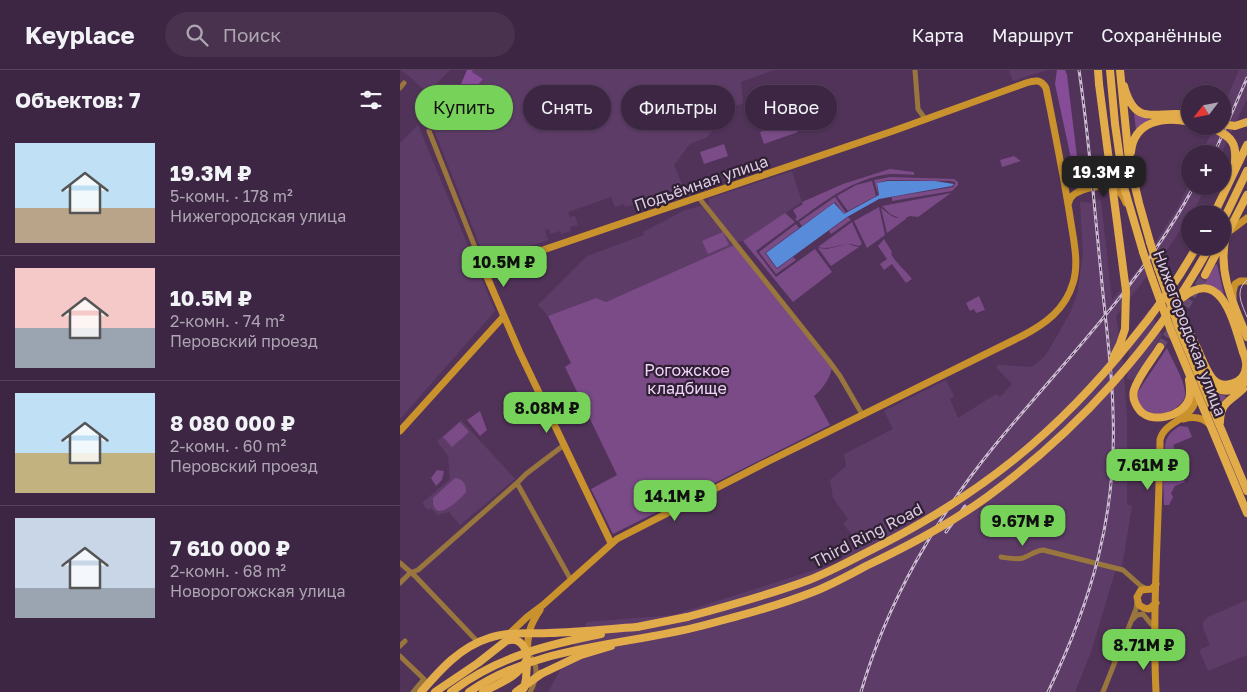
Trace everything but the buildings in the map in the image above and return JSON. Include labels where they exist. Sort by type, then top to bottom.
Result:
[{"type":"main road","points":[[1095,385],[1111,362],[1120,344],[1125,329],[1127,312],[1126,291],[1098,70]]},
{"type":"main road","name":"Нижегородская улица","points":[[1110,70],[1118,154],[1131,214],[1170,328],[1247,513]]},
{"type":"main road","points":[[1120,70],[1130,103],[1139,112],[1152,119],[1181,121]]},
{"type":"main road","name":"Нижегородская улица","points":[[1120,70],[1130,161],[1150,242],[1167,295],[1247,491]]},
{"type":"main road","points":[[1130,161],[1131,146],[1136,134],[1152,119],[1171,114],[1181,114]]},
{"type":"main road","points":[[1231,125],[1247,122]]},
{"type":"main road","points":[[1226,135],[1230,137],[1234,145],[1236,154],[1234,171]]},
{"type":"main road","points":[[1218,205],[1247,144]]},
{"type":"main road","points":[[1230,205],[1247,172]]},
{"type":"main road","points":[[1231,226],[1247,195]]},
{"type":"main road","name":"Third Ring Road","points":[[451,692],[492,666],[533,650],[687,617],[752,600],[811,579],[920,525],[981,486],[1031,447],[1067,414],[1095,385],[1150,318],[1192,255]]},
{"type":"main road","name":"Third Ring Road","points":[[469,692],[498,675],[553,654],[692,628],[755,612],[814,592],[922,538],[986,498],[1037,458],[1075,424],[1134,359],[1175,304],[1205,255]]},
{"type":"main road","points":[[1205,275],[1215,255]]},
{"type":"main road","points":[[1224,255],[1226,280],[1247,337]]},
{"type":"main road","points":[[1158,268],[1212,378],[1216,382],[1226,385],[1236,383],[1241,379],[1246,368],[1246,362],[1227,305],[1219,294],[1209,289],[1197,289],[1190,292],[1175,304]]},
{"type":"main road","points":[[1160,347],[1134,390],[1133,398],[1135,404],[1143,415],[1158,419],[1177,412],[1187,403],[1190,388],[1185,363]]},
{"type":"main road","points":[[1192,358],[1205,380],[1216,390],[1232,391],[1247,383]]},
{"type":"main road","points":[[1221,429],[1222,408],[1226,403],[1244,391],[1247,383]]},
{"type":"main road","points":[[421,692],[441,669],[458,655],[472,645],[489,638],[508,634],[581,632],[637,627]]},
{"type":"main road","points":[[516,692],[541,674],[561,663],[581,655],[639,638]]},
{"type":"main road","points":[[435,692],[478,663],[506,641],[515,639],[521,642],[527,656],[526,679],[522,692]]},
{"type":"main road","points":[[483,692],[519,672],[527,656]]},
{"type":"street","points":[[915,70],[918,109],[926,120]]},
{"type":"street","name":"Подъёмная улица","points":[[484,270],[699,198],[1039,80],[1046,88],[1063,170]]},
{"type":"street","points":[[429,131],[504,316],[611,543]]},
{"type":"street","points":[[1063,170],[1068,179],[1076,184],[1110,181],[1118,170],[1118,154]]},
{"type":"street","points":[[498,647],[527,617],[543,606],[611,543],[862,414],[1039,327],[1056,314],[1068,298],[1076,274],[1076,258],[1063,170]]},
{"type":"street","points":[[1068,205],[1069,198],[1078,191],[1112,187],[1120,192],[1131,214]]},
{"type":"street","points":[[699,198],[814,341],[840,376],[862,414]]},
{"type":"street","points":[[1231,232],[1247,218]]},
{"type":"street","points":[[1226,280],[1247,276]]},
{"type":"street","points":[[1234,304],[1233,287],[1237,283],[1247,281]]},
{"type":"street","points":[[400,431],[504,316]]},
{"type":"street","points":[[1156,692],[1154,634],[1160,440],[1166,430],[1189,413],[1195,404],[1197,394],[1194,384]]},
{"type":"street","points":[[1181,420],[1190,417],[1201,418],[1209,423],[1212,428]]},
{"type":"street","points":[[400,583],[418,570],[526,474],[564,445]]},
{"type":"street","points":[[517,483],[571,580]]},
{"type":"street","points":[[1001,557],[1024,558],[1036,551],[1044,550],[1123,570],[1156,595]]},
{"type":"street","points":[[400,563],[410,574],[415,576],[475,639]]},
{"type":"street","points":[[1103,692],[1135,611],[1138,590],[1134,580]]},
{"type":"street","points":[[1154,634],[1151,618],[1145,609],[1139,605],[1137,597],[1141,590],[1148,589],[1156,584]]},
{"type":"street","points":[[1135,611],[1140,608],[1152,608],[1156,603]]},
{"type":"street","points":[[530,692],[533,687],[536,665],[530,656],[527,656],[530,627],[543,606]]},
{"type":"street","points":[[1131,621],[1137,615],[1143,614],[1152,624]]},
{"type":"street","points":[[400,646],[406,640]]},
{"type":"street","points":[[400,656],[424,678],[413,692]]},
{"type":"shaded area","points":[[400,70],[450,70],[435,85],[418,85]]},
{"type":"shaded area","points":[[467,70],[473,70],[472,72],[483,79],[477,85],[461,85]]},
{"type":"shaded area","points":[[473,70],[774,70],[741,82],[743,103],[735,106],[735,85],[621,85],[621,130],[713,130],[707,137],[690,144],[674,165],[683,187],[654,199],[625,207],[624,204],[615,207],[611,197],[568,212],[570,217],[575,216],[578,225],[570,227],[571,231],[561,234],[560,231],[550,234],[549,229],[545,230],[548,240],[486,261],[434,130],[513,130],[513,85],[469,85]]},
{"type":"shaded area","points":[[1009,70],[1047,70],[1013,81]]},
{"type":"shaded area","points":[[1057,70],[1065,70],[1067,75],[1077,157],[1072,163],[1055,84]]},
{"type":"shaded area","points":[[1239,70],[1247,70],[1247,99],[1231,133],[1231,88]]},
{"type":"shaded area","points":[[415,128],[415,130],[420,130],[495,311],[400,419],[400,143]]},
{"type":"shaded area","points":[[1210,135],[1230,135],[1225,145],[1206,145]]},
{"type":"shaded area","points":[[792,171],[802,202],[743,241],[736,242],[709,207],[708,199]]},
{"type":"shaded area","points":[[1184,195],[1202,195],[1197,205],[1181,205],[1181,229],[1116,316],[1123,362],[1127,416],[1127,505],[1132,506],[1122,567],[1115,572],[1091,652],[1075,692],[548,692],[587,622],[673,615],[837,563],[858,542],[843,524],[848,519],[833,498],[830,480],[846,466],[844,454],[893,429],[884,411],[946,380],[954,396],[950,399],[958,418],[996,394],[1000,397],[1012,384],[996,367],[998,365],[1032,367],[1045,356],[1070,313],[1077,294],[1083,254],[1080,202],[1092,203],[1093,201],[1101,200],[1112,300],[1140,267]]},
{"type":"shaded area","points":[[701,206],[734,245],[606,302],[596,298],[548,316],[538,305],[587,256],[644,235],[643,232],[685,210]]},
{"type":"shaded area","points":[[1149,309],[1162,335],[1134,380],[1127,379],[1130,335]]},
{"type":"shaded area","points":[[461,420],[515,479],[460,525],[449,512],[438,515],[431,508],[428,510],[422,503],[450,479],[448,456],[437,441]]},
{"type":"shaded area","points":[[1247,600],[1247,655],[1208,671],[1199,650],[1210,645],[1203,628],[1203,622],[1208,617]]},
{"type":"green space","points":[[1134,113],[1151,120],[1136,130]]},
{"type":"green space","points":[[766,130],[797,130],[798,132],[764,144],[760,132]]},
{"type":"green space","points":[[724,144],[728,156],[704,164],[700,152]]},
{"type":"green space","points":[[1014,156],[1021,161],[1002,167],[1000,160]]},
{"type":"green space","points":[[890,169],[914,172],[914,175],[890,174],[864,180],[840,191],[797,221],[795,219],[797,217],[793,210],[803,204],[802,202],[843,184]]},
{"type":"green space","points":[[890,177],[954,179],[958,182],[958,185],[952,191],[892,201],[892,197],[953,187],[955,182],[888,180],[877,183],[878,195],[874,180]]},
{"type":"green space","points":[[872,181],[876,196],[848,211],[837,196],[856,185]]},
{"type":"green space","points":[[951,193],[918,217],[910,216],[905,218],[907,218],[887,233],[881,208],[892,216],[899,218],[890,214],[882,206]]},
{"type":"green space","points":[[835,197],[846,213],[844,214],[835,202],[802,226],[799,222]]},
{"type":"green space","points":[[879,207],[885,235],[867,248],[854,221]]},
{"type":"green space","points":[[785,213],[795,222],[756,251],[776,277],[815,249],[832,272],[793,302],[743,241]]},
{"type":"green space","points":[[848,217],[851,220],[831,234],[829,231]]},
{"type":"green space","points":[[852,222],[862,244],[859,246],[848,244],[828,248],[818,247]]},
{"type":"green space","points":[[796,224],[799,228],[765,253],[777,269],[793,257],[796,260],[776,274],[759,252]]},
{"type":"green space","points":[[723,232],[729,245],[708,254],[702,241]]},
{"type":"green space","points":[[884,239],[893,257],[912,279],[906,283],[892,264],[884,270],[880,264],[887,259],[878,246]]},
{"type":"green space","points":[[847,244],[859,247],[831,266],[818,248],[827,249]]},
{"type":"green space","name":"Рогожское кладбище","points":[[734,245],[832,368],[825,384],[814,396],[830,425],[613,534],[591,489],[617,475],[565,367],[571,363],[548,316],[596,298],[606,302]]},
{"type":"green space","points":[[1217,264],[1224,295],[1222,297],[1211,287],[1204,284]]},
{"type":"green space","points":[[979,296],[985,310],[976,313],[974,309],[970,311],[966,303]]},
{"type":"green space","points":[[1167,348],[1181,378],[1185,395],[1177,407],[1161,414],[1153,413],[1145,410],[1140,404],[1137,393]]},
{"type":"green space","points":[[1214,393],[1226,396],[1219,408],[1212,395]]},
{"type":"green space","points":[[480,411],[487,430],[480,436],[467,420]]},
{"type":"green space","points":[[460,422],[469,432],[452,447],[443,437]]},
{"type":"green space","points":[[1180,426],[1188,427],[1192,437],[1173,445],[1181,463],[1165,466],[1167,438]]},
{"type":"green space","points":[[1180,467],[1185,482],[1175,486],[1171,493],[1173,497],[1169,505],[1164,505],[1163,471]]},
{"type":"green space","points":[[437,470],[444,471],[442,480],[436,486],[431,478]]},
{"type":"green space","points":[[455,478],[464,482],[466,492],[458,501],[446,509],[437,510],[434,506],[433,498]]},
{"type":"water","points":[[888,181],[935,181],[954,184],[952,186],[879,199],[847,217],[777,268],[766,253],[834,203],[844,214],[879,195],[877,183]]},
{"type":"tunnel","points":[[1160,347],[1205,275]]},
{"type":"tram line","points":[[1247,280],[1243,284],[1240,293],[1241,302],[1247,317]]},
{"type":"railway","points":[[1048,692],[1077,624],[1099,556],[1111,486],[1113,450],[1110,359],[1089,146],[1079,70]]},
{"type":"railway","points":[[1218,145],[1247,78]]},
{"type":"railway","points":[[861,692],[885,625],[916,561],[934,530],[996,444],[1127,288],[1174,221],[1189,195]]},
{"type":"railway","points":[[946,532],[965,506]]}]
